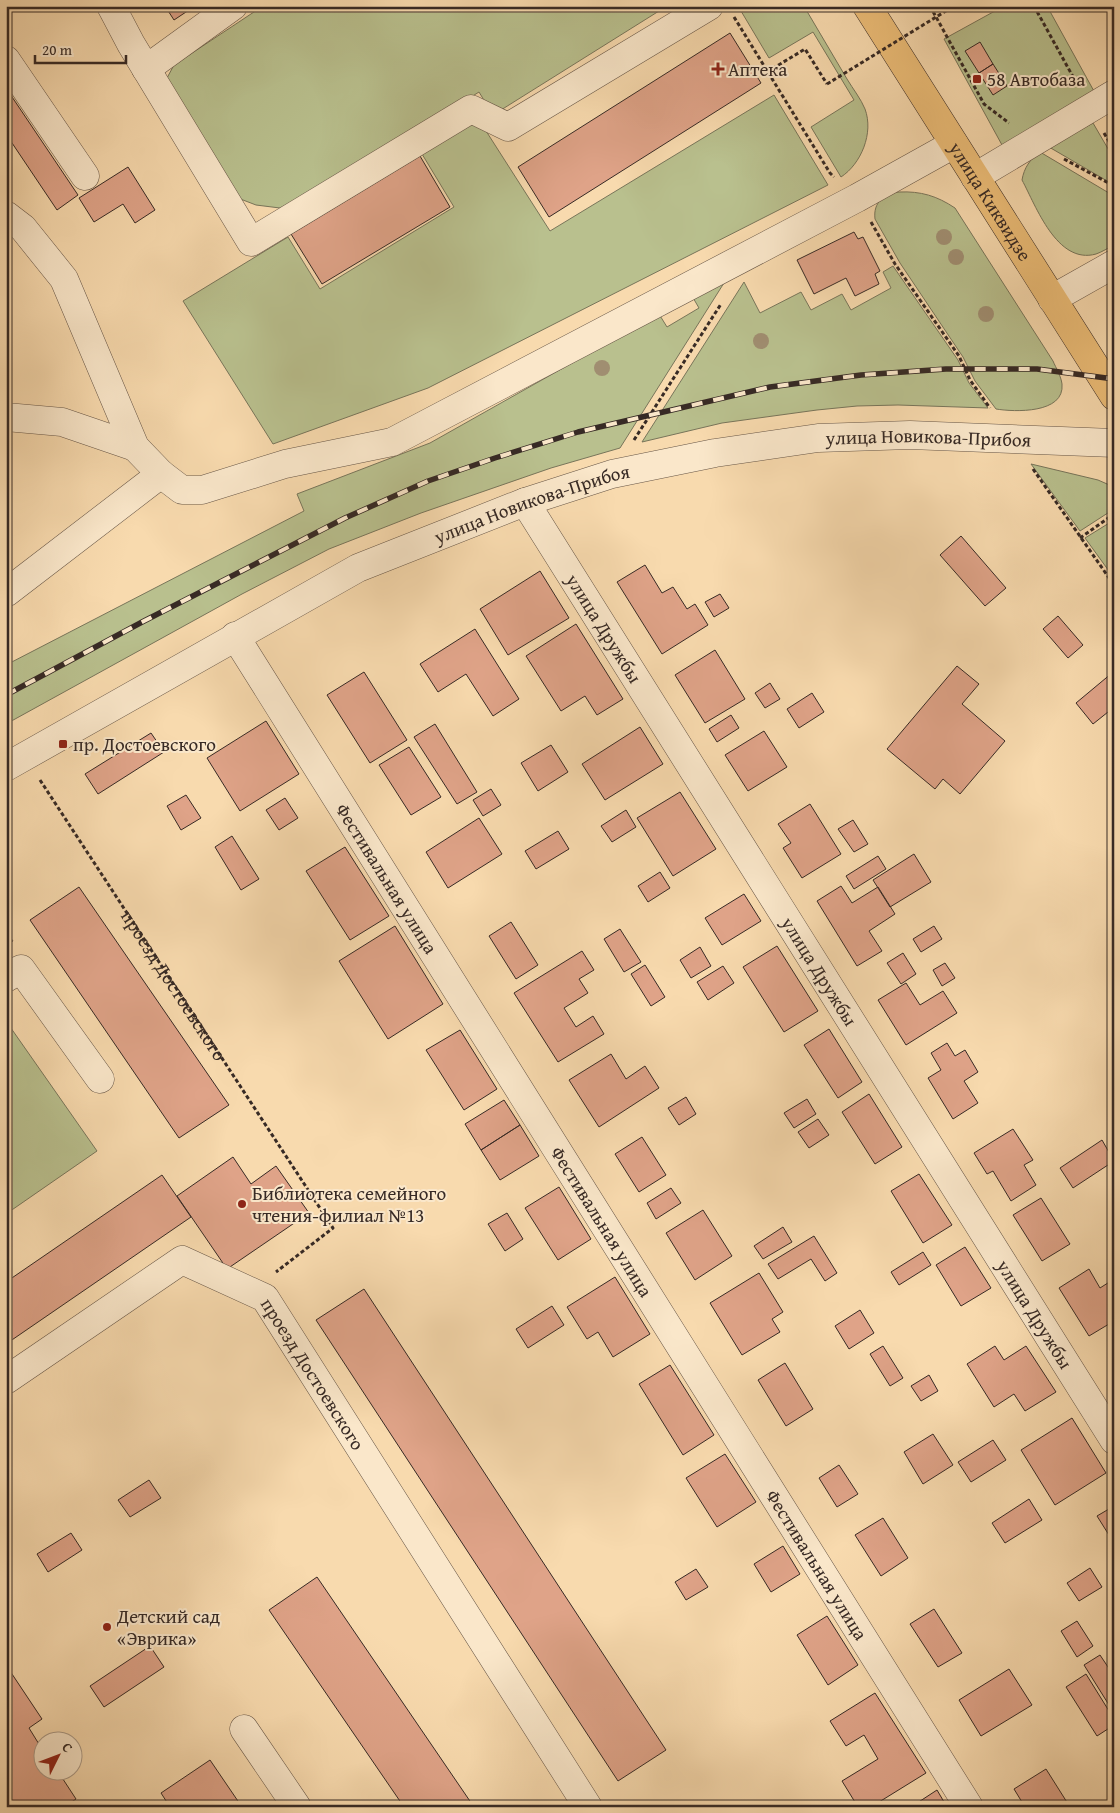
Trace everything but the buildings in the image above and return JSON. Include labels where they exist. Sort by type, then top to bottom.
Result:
[{"type":"main road","name":"улица Киквидзе","points":[[867,6],[1114,396]]},
{"type":"street","points":[[111,6],[146,69],[251,242],[471,109],[508,127],[721,11]]},
{"type":"street","points":[[146,69],[232,6]]},
{"type":"street","points":[[6,60],[84,176]]},
{"type":"street","points":[[975,177],[1114,94]]},
{"type":"street","points":[[6,215],[24,228],[64,278],[135,447],[161,474],[182,490],[202,490],[285,464],[392,442],[857,198],[954,144]]},
{"type":"street","points":[[1052,299],[1114,264]]},
{"type":"street","points":[[6,417],[62,422],[135,447]]},
{"type":"street","name":"улица Новикова-Прибоя","points":[[16,762],[235,636],[358,568],[525,502],[612,474],[716,453],[818,438],[910,435],[1114,443]]},
{"type":"street","points":[[6,592],[161,474]]},
{"type":"street","name":"улица Дружбы","points":[[525,502],[1114,1440]]},
{"type":"street","name":"Фестивальная улица","points":[[235,636],[969,1807]]},
{"type":"street","points":[[6,978],[21,969],[100,1078]]},
{"type":"street","points":[[6,1380],[182,1260],[266,1298]]},
{"type":"street","name":"проезд Достоевского","points":[[266,1298],[588,1807]]},
{"type":"street","points":[[244,1729],[297,1807]]},
{"type":"path","points":[[930,6],[984,104]]},
{"type":"path","points":[[767,72],[805,49],[827,84],[954,6]]},
{"type":"path","points":[[1034,6],[1081,91]]},
{"type":"path","points":[[721,11],[767,72],[830,173],[857,198],[896,264],[958,356],[970,380],[1114,585]]},
{"type":"path","points":[[1100,124],[1114,150]]},
{"type":"path","points":[[1059,156],[1114,186]]},
{"type":"path","points":[[612,474],[721,304]]},
{"type":"path","points":[[1080,538],[1114,514]]},
{"type":"path","name":"проезд Достоевского","points":[[16,762],[332,1228],[280,1268],[270,1283],[266,1298]]},
{"type":"green space","points":[[263,6],[667,6],[493,115],[479,92],[338,180],[280,208],[256,205],[230,195],[167,78],[174,65]]},
{"type":"green space","points":[[738,6],[802,6],[808,13],[859,98],[867,118],[867,138],[864,147],[854,164],[841,177],[811,127],[854,100],[813,32],[769,58]]},
{"type":"green space","points":[[1004,6],[1047,6],[1095,93],[1002,145],[944,39]]},
{"type":"green space","points":[[774,95],[828,185],[428,388],[273,444],[183,301],[288,237],[320,289],[454,207],[422,154],[479,120],[550,231]]},
{"type":"green space","points":[[1093,123],[1114,159],[1114,185],[1049,147]]},
{"type":"green space","points":[[1040,152],[1114,196],[1114,245],[1096,254],[1082,255],[1070,251],[1050,231],[1041,218],[1022,180],[1028,164]]},
{"type":"green space","points":[[899,192],[914,192],[928,195],[942,200],[955,208],[1053,361],[1062,384],[1061,394],[1055,401],[1037,409],[1014,411],[996,409],[975,381],[963,357],[900,263],[875,219],[876,208],[881,200],[884,197]]},
{"type":"green space","points":[[893,266],[958,360],[969,383],[988,408],[898,405],[857,406],[722,423],[642,442],[744,282],[760,313],[801,292],[811,310],[842,294],[851,310],[891,288],[883,272]]},
{"type":"green space","points":[[729,275],[620,448],[551,468],[421,513],[329,549],[242,594],[6,724],[6,665],[304,511],[297,494],[430,443],[659,314],[667,327],[699,308],[692,296]]},
{"type":"green space","points":[[1031,464],[1098,480],[1114,487],[1114,509],[1080,531]]},
{"type":"green space","points":[[1114,520],[1114,578],[1085,538]]},
{"type":"green space","points":[[6,1021],[97,1151],[6,1214]]},
{"type":"railway","points":[[6,695],[144,621],[345,518],[428,481],[578,432],[770,387],[861,375],[946,369],[1037,369],[1114,379]]},
{"type":"place","name":"Аптека","points":[[718,69]]},
{"type":"place","name":"58 Автобаза","points":[[977,79]]},
{"type":"place","name":"пр. Достоевского","points":[[63,744]]},
{"type":"place","name":"Библиотека семейного чтения-филиал №13","points":[[242,1204]]},
{"type":"place","name":"Детский сад «Эврика»","points":[[107,1627]]}]
